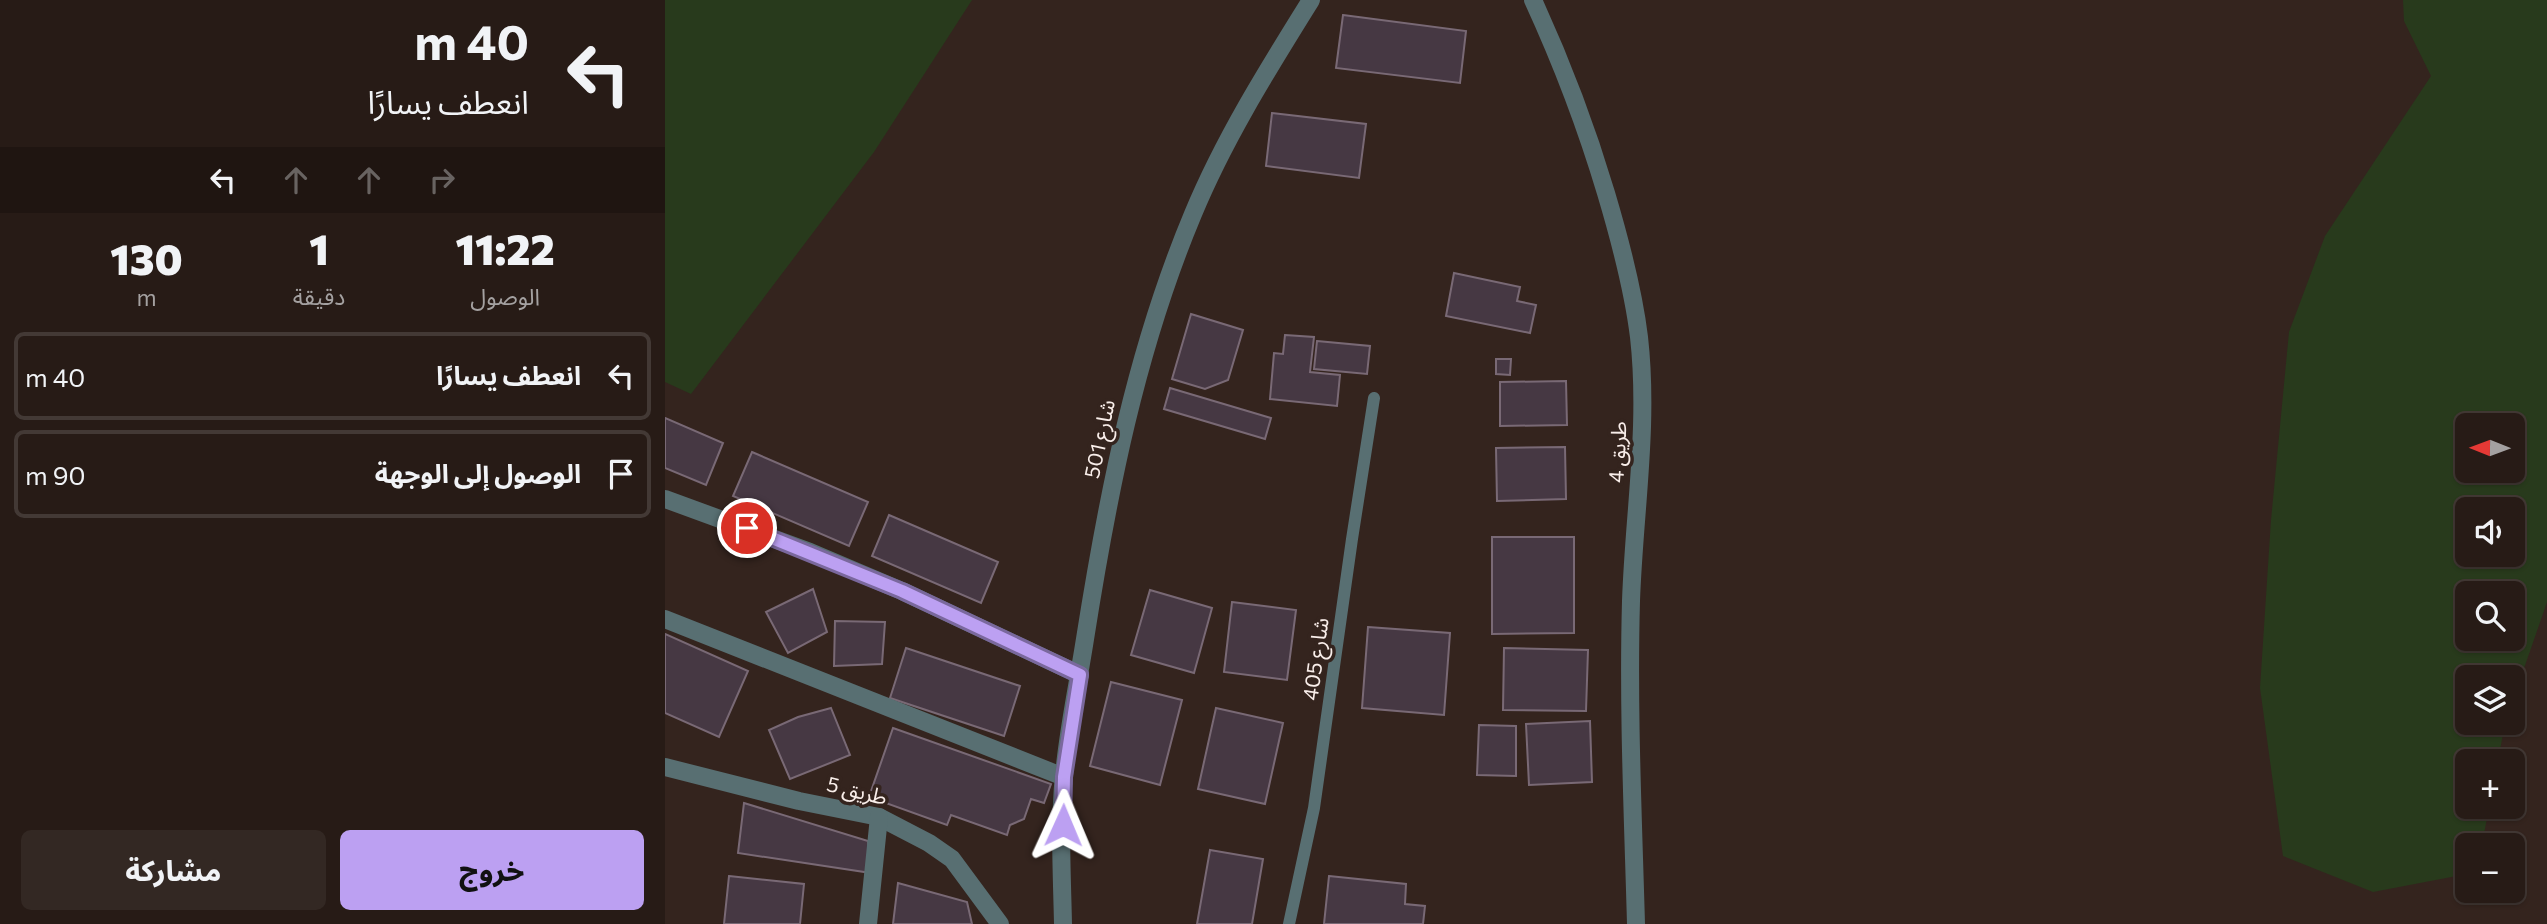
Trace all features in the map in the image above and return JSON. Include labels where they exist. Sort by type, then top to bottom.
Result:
[{"type":"street","name":"شارع 501","points":[[1063,924],[1064,777],[1096,569],[1122,439],[1149,333],[1193,214],[1220,155],[1277,53],[1311,0]]},
{"type":"street","name":"طريق 4","points":[[1533,0],[1556,50],[1587,131],[1615,225],[1639,334],[1644,397],[1631,599],[1630,717],[1636,924]]},
{"type":"street","points":[[665,499],[799,548],[902,591],[1080,675]]},
{"type":"street","points":[[665,620],[1064,777]]},
{"type":"street","name":"طريق 5","points":[[665,767],[799,801],[879,817],[929,843],[952,859],[1000,924]]},
{"type":"street","points":[[868,924],[879,817]]},
{"type":"lane","name":"شارع 405","points":[[1289,924],[1314,808],[1374,398]]},
{"type":"green space","points":[[665,0],[972,0],[874,152],[691,394],[665,382]]},
{"type":"green space","points":[[2403,0],[2547,0],[2547,602],[2525,665],[2455,665],[2455,735],[2503,735],[2500,749],[2455,749],[2455,819],[2487,819],[2484,833],[2455,833],[2455,876],[2373,892],[2283,856],[2260,688],[2271,520],[2289,332],[2325,236],[2431,76],[2404,21]]},
{"type":"building","points":[[1343,15],[1466,31],[1460,83],[1336,68]]},
{"type":"building","points":[[1272,113],[1366,124],[1359,178],[1266,166]]},
{"type":"building","points":[[1454,273],[1520,287],[1517,301],[1536,305],[1530,333],[1446,316]]},
{"type":"building","points":[[1191,314],[1243,330],[1228,380],[1205,389],[1172,379]]},
{"type":"building","points":[[1285,335],[1314,337],[1310,372],[1340,375],[1337,406],[1270,399],[1274,353],[1283,354]]},
{"type":"building","points":[[1317,341],[1370,346],[1367,374],[1314,369]]},
{"type":"building","points":[[1496,359],[1511,359],[1510,375],[1496,374]]},
{"type":"building","points":[[1566,381],[1567,425],[1500,426],[1500,382]]},
{"type":"building","points":[[1170,388],[1271,418],[1265,439],[1164,409]]},
{"type":"building","points":[[665,418],[723,443],[706,485],[665,468]]},
{"type":"building","points":[[1565,447],[1566,499],[1497,501],[1496,448]]},
{"type":"building","points":[[752,452],[868,502],[849,546],[733,496]]},
{"type":"building","points":[[889,515],[998,562],[981,603],[872,556]]},
{"type":"building","points":[[1492,537],[1574,537],[1574,633],[1492,634]]},
{"type":"building","points":[[813,589],[827,632],[788,653],[766,612]]},
{"type":"building","points":[[1150,590],[1212,608],[1194,673],[1131,655]]},
{"type":"building","points":[[1232,602],[1296,610],[1287,680],[1224,672]]},
{"type":"building","points":[[835,621],[885,622],[882,664],[834,666]]},
{"type":"building","points":[[1368,627],[1450,633],[1444,715],[1362,708]]},
{"type":"building","points":[[665,634],[748,671],[719,737],[665,713]]},
{"type":"building","points":[[906,648],[1020,686],[1004,736],[890,698]]},
{"type":"building","points":[[1504,648],[1588,650],[1586,711],[1503,710]]},
{"type":"building","points":[[1111,682],[1182,700],[1160,785],[1090,766]]},
{"type":"building","points":[[831,708],[850,755],[790,779],[769,730],[798,717]]},
{"type":"building","points":[[1216,708],[1283,723],[1265,804],[1198,789]]},
{"type":"building","points":[[1590,721],[1592,782],[1529,785],[1526,724]]},
{"type":"building","points":[[1479,725],[1516,726],[1516,776],[1477,775]]},
{"type":"building","points":[[893,728],[1051,784],[1044,803],[1031,799],[1024,819],[1010,825],[1007,835],[951,815],[947,825],[869,797]]},
{"type":"building","points":[[744,803],[868,841],[871,873],[738,853]]},
{"type":"building","points":[[1210,850],[1263,859],[1252,924],[1197,924]]},
{"type":"building","points":[[729,876],[804,884],[800,924],[724,924]]},
{"type":"building","points":[[1329,876],[1406,884],[1405,904],[1425,906],[1423,924],[1324,924]]},
{"type":"building","points":[[898,883],[967,902],[972,924],[893,924]]},
{"type":"route","points":[[747,528],[902,591],[1080,675],[1064,777],[1063,825]]}]
